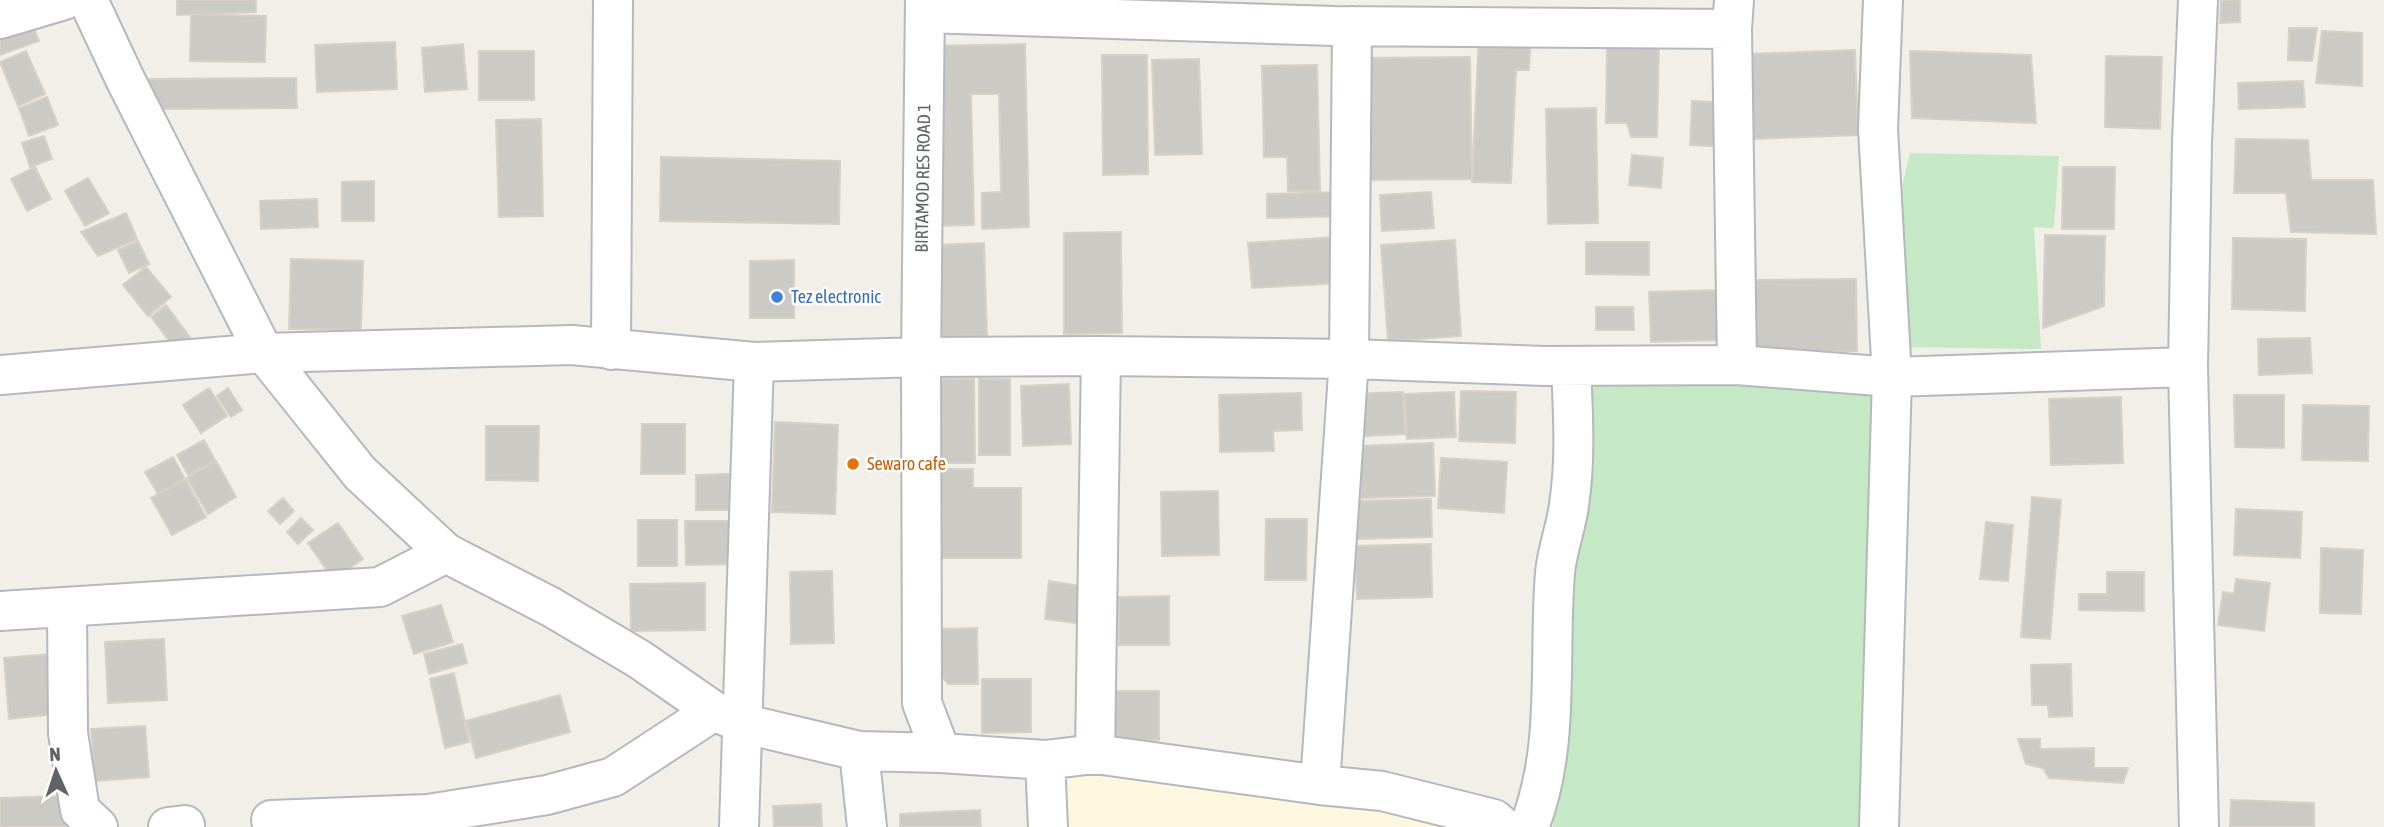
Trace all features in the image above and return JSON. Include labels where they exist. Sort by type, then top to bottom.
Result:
[{"type":"street","points":[[0,19],[64,0]]},
{"type":"street","points":[[88,0],[125,79],[264,353],[360,473],[446,553],[562,613],[639,659],[727,717],[859,751],[1045,760],[1096,754],[1382,791],[1494,819],[1503,827]]},
{"type":"street","points":[[611,350],[613,0]]},
{"type":"street","points":[[1879,827],[1892,376],[1878,129],[1883,0]]},
{"type":"street","points":[[2198,0],[2192,142],[2188,368],[2199,827]]},
{"type":"street","points":[[926,6],[1340,18],[1733,14],[1737,365]]},
{"type":"street","name":"BIRTAMOD RES ROAD 1","points":[[926,6],[920,357],[922,703],[941,753]]},
{"type":"street","points":[[1320,785],[1349,359],[1340,18]]},
{"type":"street","points":[[0,375],[264,353],[572,345],[754,362],[920,357],[1101,356],[1349,359],[1571,366],[1737,365],[1892,376],[2188,368]]},
{"type":"street","points":[[1096,754],[1101,356]]},
{"type":"street","points":[[739,827],[727,717],[754,362]]},
{"type":"street","points":[[1529,827],[1536,809],[1550,744],[1551,631],[1555,569],[1569,506],[1575,443],[1571,366]]},
{"type":"street","points":[[0,611],[380,587],[446,553]]},
{"type":"street","points":[[67,608],[68,733],[80,810],[98,827]]},
{"type":"street","points":[[271,820],[428,814],[547,795],[613,777],[727,717]]},
{"type":"street","points":[[859,751],[867,827]]},
{"type":"street","points":[[1045,760],[1048,827]]},
{"type":"shaded area","points":[[1109,766],[1384,806],[1440,827],[1064,827],[1062,775]]},
{"type":"green space","points":[[1910,153],[2059,156],[2054,228],[2034,227],[2041,349],[1900,347],[1902,187]]},
{"type":"green space","points":[[1879,377],[1870,827],[1553,827],[1563,672],[1558,379]]},
{"type":"building","points":[[177,0],[256,0],[256,12],[177,15]]},
{"type":"building","points":[[2221,0],[2240,0],[2240,22],[2220,23]]},
{"type":"building","points":[[191,14],[266,16],[265,62],[190,61]]},
{"type":"building","points":[[31,22],[39,41],[0,55],[0,33]]},
{"type":"building","points":[[2289,28],[2317,28],[2312,61],[2288,60]]},
{"type":"building","points":[[2322,31],[2362,33],[2362,86],[2316,83]]},
{"type":"building","points":[[1479,36],[1531,38],[1529,70],[1516,70],[1511,183],[1472,182]]},
{"type":"building","points":[[1607,38],[1659,39],[1657,137],[1631,137],[1627,123],[1606,123]]},
{"type":"building","points":[[395,42],[397,89],[317,92],[315,45]]},
{"type":"building","points":[[463,44],[467,89],[425,92],[422,48]]},
{"type":"building","points":[[1025,44],[1029,227],[982,229],[982,193],[1001,192],[999,94],[971,94],[974,225],[934,226],[929,46]]},
{"type":"building","points":[[1855,50],[1858,135],[1753,139],[1750,54]]},
{"type":"building","points":[[26,51],[45,94],[18,106],[0,62]]},
{"type":"building","points":[[479,51],[534,51],[534,100],[479,100]]},
{"type":"building","points":[[1910,51],[2031,55],[2036,123],[1912,118]]},
{"type":"building","points":[[1102,55],[1147,55],[1148,174],[1103,175]]},
{"type":"building","points":[[2106,56],[2162,57],[2160,129],[2105,127]]},
{"type":"building","points":[[1470,57],[1472,179],[1369,180],[1368,58]]},
{"type":"building","points":[[1199,59],[1202,154],[1155,155],[1152,60]]},
{"type":"building","points":[[1317,65],[1320,191],[1288,191],[1287,157],[1264,157],[1262,66]]},
{"type":"building","points":[[296,78],[297,108],[163,109],[146,79]]},
{"type":"building","points":[[2303,81],[2305,107],[2239,109],[2238,83]]},
{"type":"building","points":[[47,97],[58,125],[29,136],[19,108]]},
{"type":"building","points":[[1692,101],[1732,103],[1730,147],[1690,145]]},
{"type":"building","points":[[1596,108],[1598,223],[1548,224],[1546,109]]},
{"type":"building","points":[[541,119],[543,216],[499,217],[496,120]]},
{"type":"building","points":[[44,136],[52,159],[30,167],[22,143]]},
{"type":"building","points":[[2236,139],[2308,140],[2311,180],[2373,180],[2376,234],[2291,232],[2286,193],[2234,193]]},
{"type":"building","points":[[1632,155],[1663,158],[1661,188],[1629,185]]},
{"type":"building","points":[[661,157],[840,161],[839,224],[660,221]]},
{"type":"building","points":[[35,167],[51,199],[27,211],[11,179]]},
{"type":"building","points":[[2063,167],[2115,167],[2114,229],[2062,229]]},
{"type":"building","points":[[88,178],[109,213],[85,226],[65,191]]},
{"type":"building","points":[[374,181],[374,221],[342,221],[342,182]]},
{"type":"building","points":[[1340,192],[1342,216],[1267,218],[1267,194]]},
{"type":"building","points":[[1431,192],[1434,228],[1382,231],[1380,195]]},
{"type":"building","points":[[317,199],[318,227],[261,229],[260,201]]},
{"type":"building","points":[[126,213],[137,239],[98,256],[81,232]]},
{"type":"building","points":[[1121,232],[1122,333],[1064,334],[1064,233]]},
{"type":"building","points":[[2045,235],[2105,236],[2104,306],[2043,328]]},
{"type":"building","points":[[1336,237],[1339,283],[1252,288],[1248,243]]},
{"type":"building","points":[[2233,238],[2306,239],[2305,311],[2232,309]]},
{"type":"building","points":[[1455,240],[1461,336],[1388,341],[1381,245]]},
{"type":"building","points":[[138,241],[149,264],[129,273],[118,250]]},
{"type":"building","points":[[1586,242],[1649,242],[1649,275],[1586,274]]},
{"type":"building","points":[[984,243],[987,338],[938,340],[935,245]]},
{"type":"building","points":[[291,259],[363,261],[361,330],[289,329]]},
{"type":"building","points":[[794,260],[794,318],[750,318],[750,261]]},
{"type":"building","points":[[146,267],[171,297],[148,316],[123,285]]},
{"type":"building","points":[[1856,279],[1857,351],[1756,352],[1755,280]]},
{"type":"building","points":[[1721,290],[1722,340],[1651,342],[1649,292]]},
{"type":"building","points":[[166,305],[192,340],[177,351],[151,317]]},
{"type":"building","points":[[1596,307],[1633,307],[1634,330],[1596,330]]},
{"type":"building","points":[[2310,338],[2312,373],[2259,375],[2258,339]]},
{"type":"building","points":[[941,379],[974,379],[975,463],[941,463]]},
{"type":"building","points":[[979,379],[1010,379],[1010,455],[979,455]]},
{"type":"building","points":[[1069,384],[1071,444],[1023,446],[1021,386]]},
{"type":"building","points":[[209,388],[227,416],[201,433],[183,405]]},
{"type":"building","points":[[228,388],[242,410],[231,417],[217,396]]},
{"type":"building","points":[[1461,391],[1516,392],[1515,443],[1459,441]]},
{"type":"building","points":[[1403,392],[1405,434],[1349,437],[1347,394]]},
{"type":"building","points":[[1454,392],[1456,437],[1407,439],[1405,394]]},
{"type":"building","points":[[1301,393],[1302,430],[1273,431],[1274,451],[1220,452],[1219,395]]},
{"type":"building","points":[[2234,395],[2284,395],[2284,448],[2235,447]]},
{"type":"building","points":[[2121,397],[2123,463],[2051,465],[2049,399]]},
{"type":"building","points":[[2303,405],[2369,406],[2368,461],[2302,460]]},
{"type":"building","points":[[775,422],[838,425],[835,514],[772,512]]},
{"type":"building","points":[[642,424],[685,424],[685,474],[641,474]]},
{"type":"building","points":[[486,426],[539,426],[538,481],[486,480]]},
{"type":"building","points":[[204,440],[215,460],[188,475],[177,455]]},
{"type":"building","points":[[1433,443],[1435,496],[1361,498],[1359,446]]},
{"type":"building","points":[[173,457],[185,479],[158,494],[145,472]]},
{"type":"building","points":[[1441,458],[1507,462],[1504,513],[1438,508]]},
{"type":"building","points":[[216,461],[236,497],[208,514],[187,478]]},
{"type":"building","points":[[940,469],[973,469],[973,488],[1021,488],[1021,558],[939,558]]},
{"type":"building","points":[[729,474],[729,510],[696,510],[696,475]]},
{"type":"building","points":[[185,479],[206,517],[172,535],[151,498]]},
{"type":"building","points":[[1218,491],[1219,555],[1162,556],[1161,492]]},
{"type":"building","points":[[2032,497],[2061,500],[2050,639],[2021,637]]},
{"type":"building","points":[[283,498],[294,511],[280,524],[268,511]]},
{"type":"building","points":[[1431,499],[1432,537],[1357,539],[1356,501]]},
{"type":"building","points":[[2236,509],[2302,512],[2300,558],[2234,555]]},
{"type":"building","points":[[301,518],[313,530],[298,544],[287,532]]},
{"type":"building","points":[[1266,519],[1307,519],[1306,580],[1265,580]]},
{"type":"building","points":[[638,520],[677,520],[677,566],[638,566]]},
{"type":"building","points":[[685,521],[740,521],[740,564],[686,565]]},
{"type":"building","points":[[1986,522],[2013,525],[2008,581],[1980,579]]},
{"type":"building","points":[[338,523],[363,559],[333,579],[308,543]]},
{"type":"building","points":[[1431,544],[1432,597],[1357,599],[1355,546]]},
{"type":"building","points":[[2321,548],[2363,550],[2361,614],[2320,613]]},
{"type":"building","points":[[832,571],[834,643],[791,644],[790,572]]},
{"type":"building","points":[[2107,572],[2144,572],[2144,611],[2079,610],[2079,594],[2107,594]]},
{"type":"building","points":[[2236,579],[2270,583],[2264,631],[2218,625],[2223,592],[2234,594]]},
{"type":"building","points":[[1049,581],[1087,587],[1083,624],[1045,619]]},
{"type":"building","points":[[705,583],[705,630],[631,631],[630,584]]},
{"type":"building","points":[[1169,596],[1169,645],[1119,645],[1119,597]]},
{"type":"building","points":[[441,605],[453,642],[414,654],[402,616]]},
{"type":"building","points":[[977,628],[978,684],[948,684],[938,671],[937,629]]},
{"type":"building","points":[[164,639],[167,700],[108,703],[105,642]]},
{"type":"building","points":[[462,644],[467,663],[429,674],[424,654]]},
{"type":"building","points":[[49,654],[55,714],[9,719],[4,658]]},
{"type":"building","points":[[2071,664],[2072,716],[2049,717],[2048,705],[2032,705],[2031,665]]},
{"type":"building","points":[[454,673],[469,742],[445,748],[430,679]]},
{"type":"building","points":[[982,679],[1031,679],[1031,732],[982,733]]},
{"type":"building","points":[[1110,691],[1159,691],[1159,740],[1109,739]]},
{"type":"building","points":[[560,695],[570,732],[476,758],[466,721]]},
{"type":"building","points":[[145,726],[149,777],[95,781],[91,729]]},
{"type":"building","points":[[2018,739],[2040,739],[2040,749],[2094,748],[2094,768],[2128,768],[2123,783],[2049,778],[2043,768],[2026,764]]},
{"type":"building","points":[[64,796],[65,827],[0,827],[0,798]]},
{"type":"building","points":[[2231,800],[2314,803],[2314,827],[2230,827]]},
{"type":"building","points":[[821,804],[822,827],[774,827],[773,806]]},
{"type":"building","points":[[980,810],[981,827],[900,827],[900,814]]},
{"type":"place","name":"Tez electronic","points":[[777,297]]},
{"type":"place","name":"Sewaro cafe","points":[[853,464]]}]
